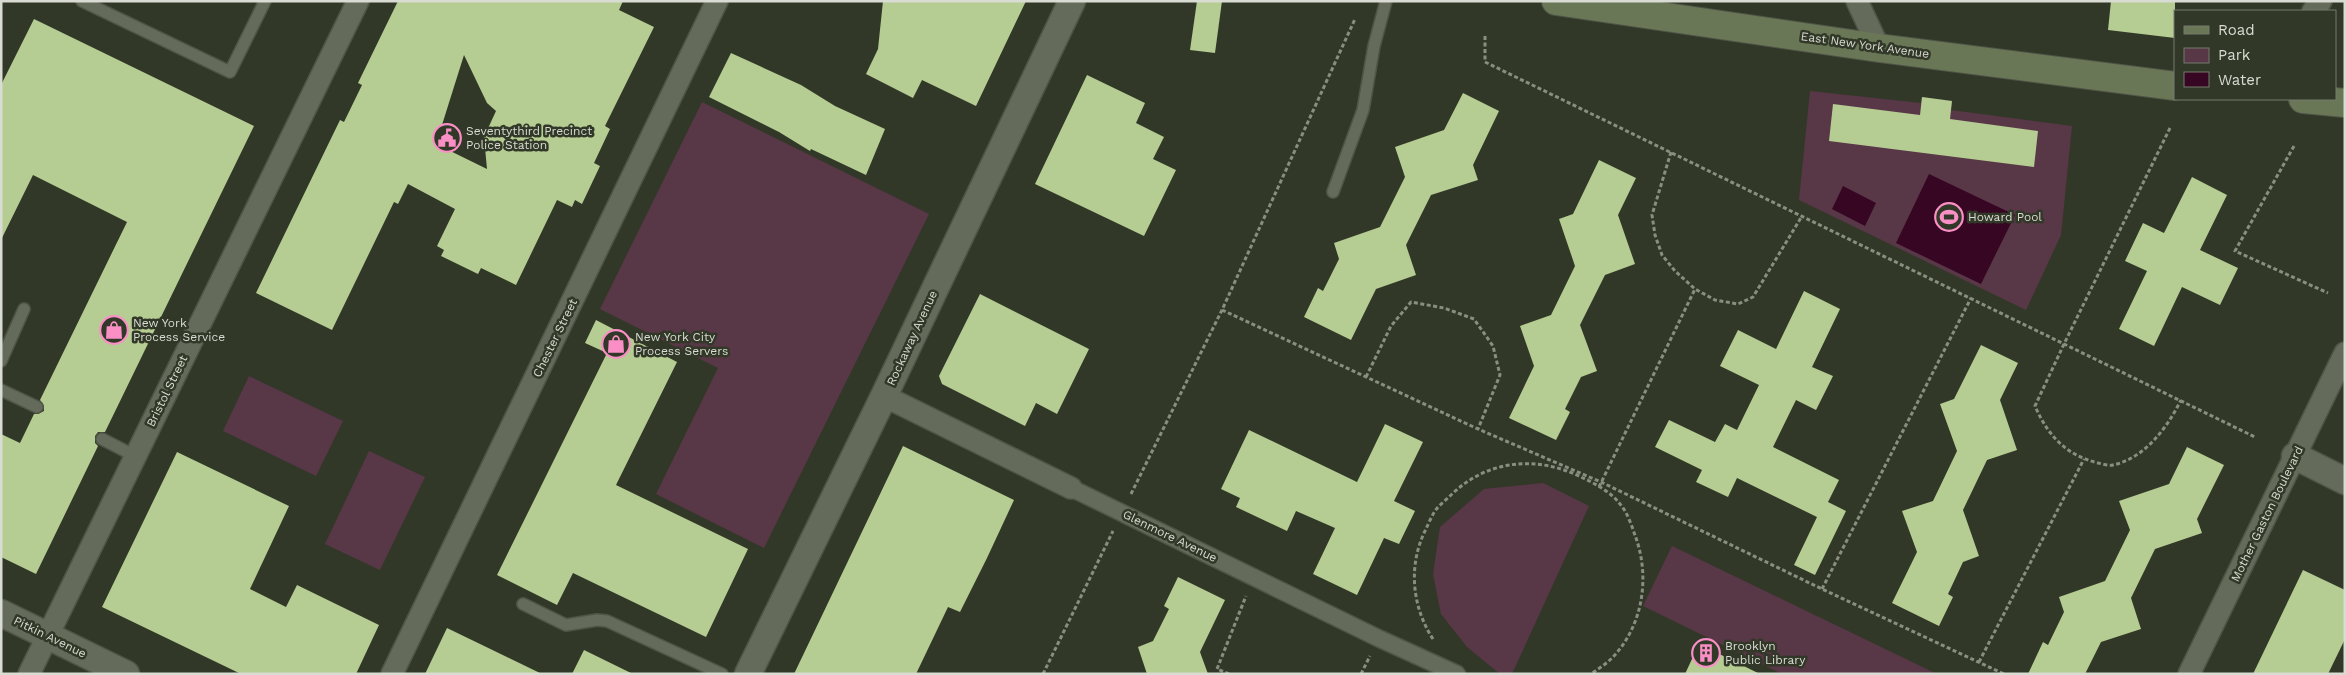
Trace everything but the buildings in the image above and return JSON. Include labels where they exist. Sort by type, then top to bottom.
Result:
[{"type":"main road","name":"East New York Avenue","points":[[1556,1],[1880,48],[2174,86]]},
{"type":"main road","points":[[2314,100],[2345,103]]},
{"type":"street","name":"Bristol Street","points":[[29,674],[358,1]]},
{"type":"street","name":"Chester Street","points":[[392,674],[717,1]]},
{"type":"street","name":"Rockaway Avenue","points":[[748,674],[884,396],[1072,1]]},
{"type":"street","points":[[1857,1],[1880,48]]},
{"type":"street","name":"Mother Gaston Boulevard","points":[[2189,674],[2345,353]]},
{"type":"street","name":"Glenmore Avenue","points":[[884,396],[1378,638],[1457,674]]},
{"type":"street","points":[[2295,456],[2345,480]]},
{"type":"street","name":"Pitkin Avenue","points":[[1,613],[126,674]]},
{"type":"lane","points":[[82,1],[230,72],[265,1]]},
{"type":"lane","points":[[1333,192],[1363,110],[1374,46],[1386,1]]},
{"type":"lane","points":[[1,361],[24,309]]},
{"type":"lane","points":[[1,390],[37,407]]},
{"type":"lane","points":[[102,439],[135,456]]},
{"type":"lane","points":[[523,604],[566,626],[607,620],[722,674]]},
{"type":"path","points":[[1043,674],[1222,310],[1355,19]]},
{"type":"path","points":[[1485,36],[1485,62],[2255,437]]},
{"type":"path","points":[[2170,128],[2035,406],[2041,420],[2063,448],[2084,460],[2112,466],[2141,453],[2171,420],[2181,400]]},
{"type":"path","points":[[2294,146],[2234,251],[2328,294]]},
{"type":"path","points":[[1671,152],[1652,215],[1655,235],[1662,255],[1695,289],[1715,300],[1738,304],[1753,297],[1802,216]]},
{"type":"path","points":[[1599,487],[1695,289]]},
{"type":"path","points":[[1822,589],[1970,298]]},
{"type":"path","points":[[1366,377],[1392,326],[1411,302],[1444,308],[1474,319],[1493,346],[1500,375],[1478,429]]},
{"type":"path","points":[[1222,310],[1478,429],[1601,482],[1822,589],[2004,674]]},
{"type":"path","points":[[1979,662],[2084,460]]},
{"type":"path","points":[[1437,644],[1423,624],[1414,586],[1418,546],[1435,510],[1464,482],[1500,466],[1540,463],[1567,470],[1599,487],[1620,504],[1630,522],[1642,557],[1644,593],[1633,628],[1613,658],[1591,674]]},
{"type":"path","points":[[1229,674],[1217,669],[1254,577]]},
{"type":"green space","name":"Howard Pool","points":[[1810,91],[1921,103],[1922,97],[1952,101],[1951,110],[2072,126],[2061,235],[2026,310],[1799,200]]},
{"type":"green space","points":[[702,102],[929,214],[764,548],[656,494],[718,368],[600,309]]},
{"type":"green space","points":[[249,376],[343,421],[316,476],[223,431]]},
{"type":"green space","points":[[369,451],[425,477],[380,570],[325,544]]},
{"type":"green space","points":[[1543,483],[1589,506],[1512,674],[1500,674],[1467,647],[1441,614],[1433,574],[1440,527],[1484,489]]},
{"type":"green space","points":[[1672,546],[1937,674],[1782,674],[1643,606]]},
{"type":"water","points":[[1929,174],[2015,215],[1981,284],[1896,243]]},
{"type":"water","points":[[1843,186],[1876,203],[1865,226],[1832,209]]},
{"type":"place","name":"Seventythird Precinct Police Station","points":[[447,138]]},
{"type":"place","name":"Howard Pool","points":[[1949,217]]},
{"type":"place","name":"New York Process Service","points":[[114,330]]},
{"type":"place","name":"New York City Process Servers","points":[[616,344]]},
{"type":"place","name":"Brooklyn Public Library","points":[[1706,653]]}]
